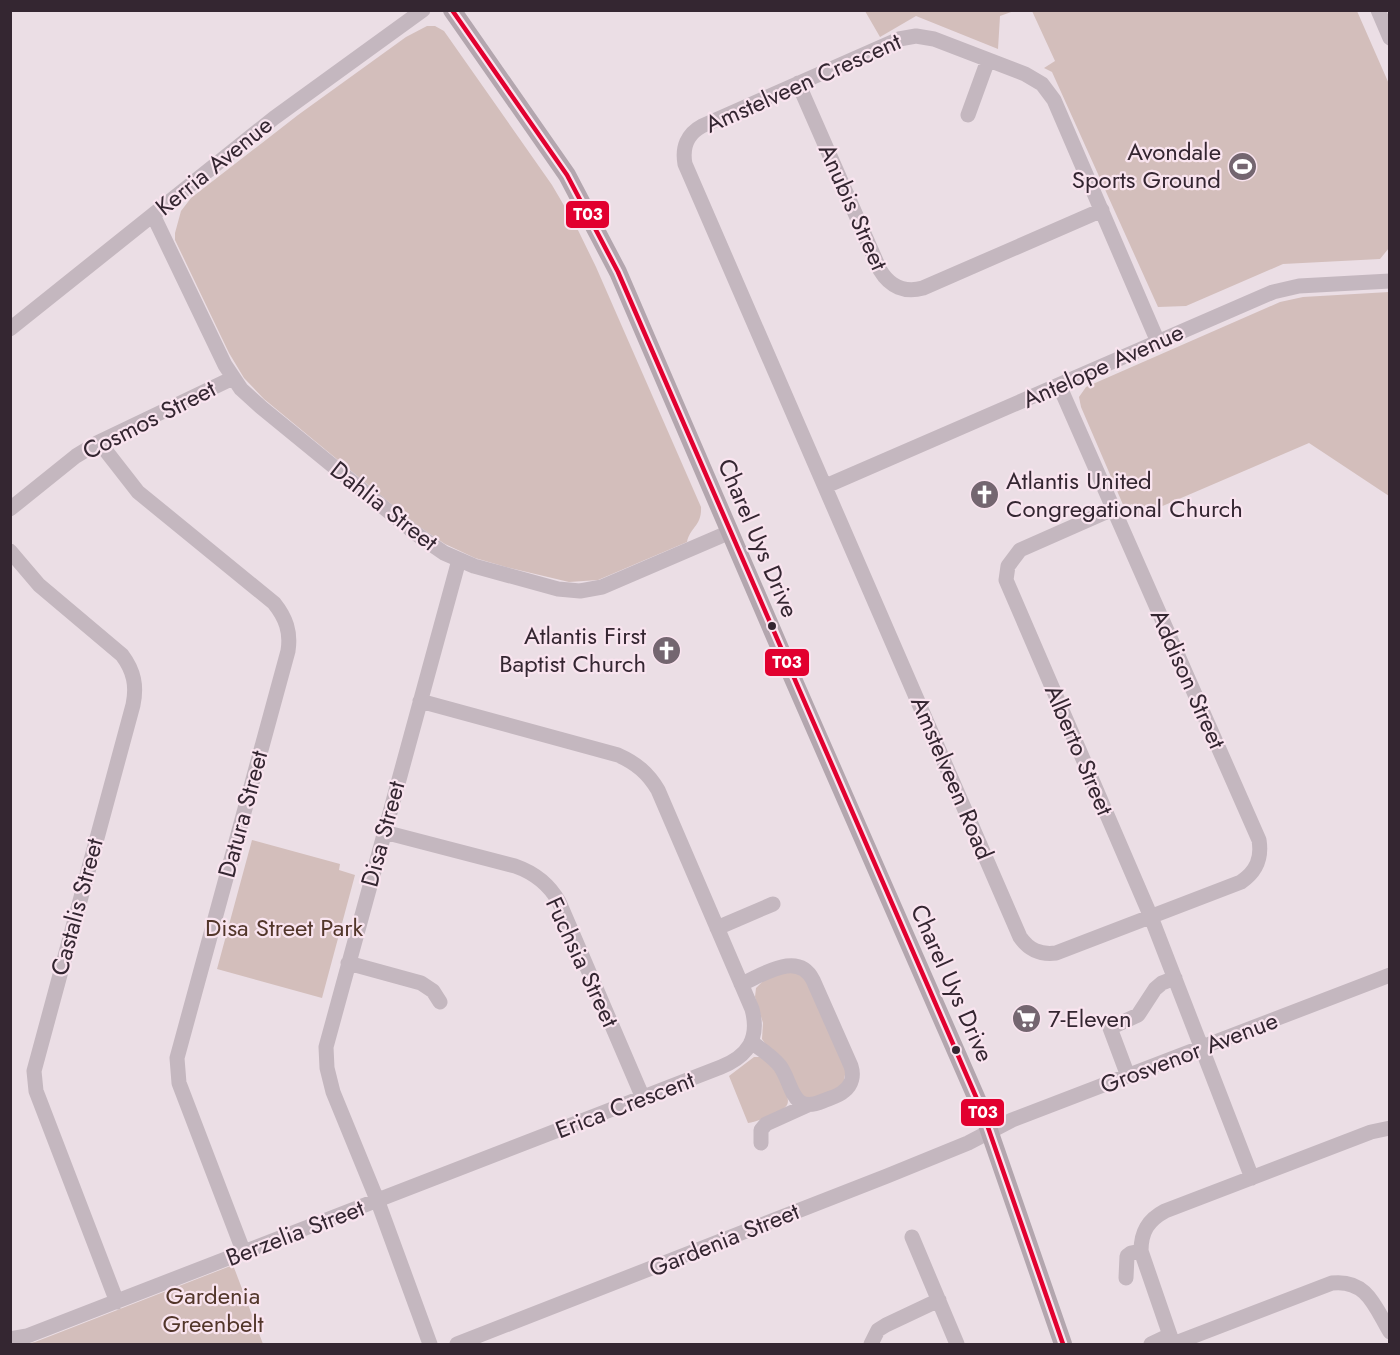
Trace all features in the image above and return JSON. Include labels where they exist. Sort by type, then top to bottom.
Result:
[{"type":"main road","name":"Charel Uys Drive","points":[[452,10],[547,144],[585,206],[618,273],[983,1113],[1063,1344]]},
{"type":"street","name":"Kerria Avenue","points":[[10,329],[274,118],[423,10]]},
{"type":"street","points":[[1378,10],[1389,38]]},
{"type":"street","name":"Amstelveen Crescent","points":[[826,486],[685,164],[686,143],[698,128],[898,39],[907,37],[934,39],[1034,78],[1049,92],[1158,342]]},
{"type":"street","points":[[968,115],[988,60]]},
{"type":"street","name":"Anubis Street","points":[[798,83],[880,270],[888,281],[899,288],[911,290],[923,288],[1102,210]]},
{"type":"street","name":"Dahlia Street","points":[[153,215],[233,378],[256,404],[429,543],[459,560],[489,571],[558,589],[591,590],[730,532]]},
{"type":"street","name":"Antelope Avenue","points":[[826,486],[1282,290],[1299,286],[1389,281]]},
{"type":"street","name":"Cosmos Street","points":[[10,509],[76,456],[99,442],[233,378]]},
{"type":"street","name":"Addison Street","points":[[1059,385],[1259,840],[1260,857],[1254,871],[1241,882],[1151,917]]},
{"type":"street","name":"Datura Street","points":[[99,442],[138,492],[274,603],[288,627],[288,651],[177,1058],[179,1083],[244,1253]]},
{"type":"street","name":"Amstelveen Road","points":[[826,486],[1024,944],[1037,952],[1056,953],[1151,917]]},
{"type":"street","name":"Alberto Street","points":[[1113,508],[1020,550],[1008,566],[1006,580],[1151,917],[1252,1178]]},
{"type":"street","name":"Castalis Street","points":[[10,551],[39,585],[122,655],[131,668],[135,686],[130,716],[34,1071],[36,1091],[117,1302]]},
{"type":"street","name":"Disa Street","points":[[430,1344],[378,1202],[333,1092],[327,1068],[328,1037],[459,560]]},
{"type":"street","points":[[420,701],[618,755],[638,766],[658,790],[741,984],[754,1017],[755,1026],[751,1042],[778,1064],[795,1098],[808,1105]]},
{"type":"street","name":"Fuchsia Street","points":[[384,832],[515,866],[533,874],[548,887],[559,902],[643,1098]]},
{"type":"street","points":[[717,928],[773,904]]},
{"type":"street","points":[[348,963],[421,983],[433,991],[440,1002]]},
{"type":"street","points":[[741,984],[791,965],[804,968],[811,975],[851,1066],[850,1085],[842,1094],[817,1104],[808,1105],[766,1124],[761,1130],[761,1143]]},
{"type":"street","name":"Grosvenor Avenue","points":[[989,1132],[1012,1120],[1389,975]]},
{"type":"street","points":[[1128,1076],[1108,1035],[1138,1015],[1155,989],[1162,983],[1175,978]]},
{"type":"street","name":"Erica Crescent","points":[[378,1202],[735,1061],[747,1050],[751,1042]]},
{"type":"street","points":[[1172,1341],[1142,1251],[1144,1231],[1152,1220],[1158,1215],[1252,1178],[1371,1132],[1389,1128]]},
{"type":"street","name":"Gardenia Street","points":[[457,1344],[887,1176],[989,1132]]},
{"type":"street","name":"Berzelia Street","points":[[10,1339],[27,1336],[378,1202]]},
{"type":"street","points":[[912,1237],[957,1344]]},
{"type":"street","points":[[1126,1278],[1127,1256],[1142,1251]]},
{"type":"street","points":[[1151,1344],[1172,1341],[1340,1282],[1355,1285],[1365,1292],[1389,1332]]},
{"type":"street","points":[[871,1344],[878,1330],[939,1300]]},
{"type":"green space","points":[[865,11],[1014,11],[1000,16],[998,49],[916,16],[880,37]]},
{"type":"green space","name":"Avondale Sports Ground","points":[[1032,11],[1357,11],[1389,84],[1389,248],[1380,259],[1283,264],[1186,306],[1158,307],[1052,72],[1044,68],[1055,61]]},
{"type":"green space","points":[[427,26],[435,26],[444,31],[552,185],[576,226],[701,507],[700,518],[687,542],[598,580],[569,582],[475,558],[445,544],[418,526],[264,399],[244,378],[229,353],[175,240],[181,211],[191,198],[298,115],[406,37]]},
{"type":"green space","points":[[1389,292],[1389,496],[1309,443],[1137,517],[1132,504],[1124,507],[1081,407],[1079,397],[1086,387],[1280,302],[1303,297]]},
{"type":"green space","name":"Disa Street Park","points":[[252,840],[340,864],[339,870],[355,875],[322,998],[217,969]]},
{"type":"green space","points":[[789,970],[804,974],[846,1069],[843,1086],[814,1099],[802,1097],[762,1039],[763,1023],[755,997],[756,988],[763,981]]},
{"type":"green space","points":[[754,1057],[761,1057],[776,1069],[785,1087],[788,1102],[775,1114],[748,1123],[729,1076]]},
{"type":"green space","name":"Gardenia Greenbelt","points":[[233,1265],[263,1344],[26,1344],[35,1342]]},
{"type":"transit line","name":"T03","points":[[452,10],[567,175],[618,272],[983,1113],[1063,1344]]},
{"type":"place","name":"Avondale Sports Ground","points":[[1242,166]]},
{"type":"place","name":"Atlantis United Congregational Church","points":[[985,495]]},
{"type":"place","name":"Atlantis First Baptist Church","points":[[667,650]]},
{"type":"place","name":"7-Eleven","points":[[1027,1019]]}]
